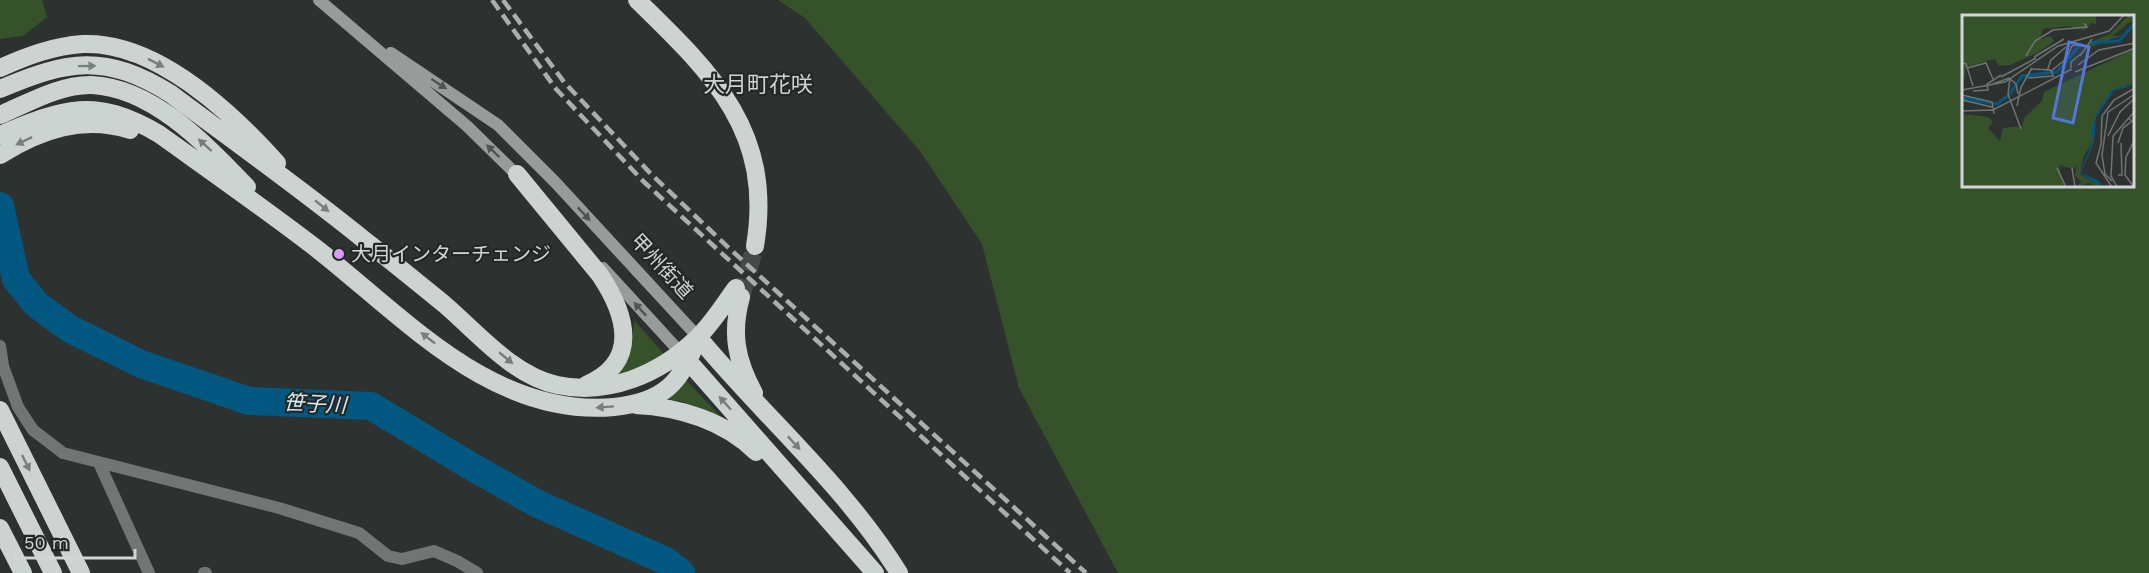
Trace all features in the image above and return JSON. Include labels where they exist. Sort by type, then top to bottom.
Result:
[{"type":"highway","points":[[637,0],[695,59],[717,85],[737,117],[751,148],[756,170],[759,212],[755,246]]},
{"type":"highway","points":[[0,68],[38,52],[64,46],[86,44],[134,52],[180,77],[246,129],[298,187]]},
{"type":"highway","points":[[0,89],[48,71],[85,65],[107,66],[129,71],[150,81],[298,187],[445,305],[512,363],[534,377],[556,385],[602,387],[637,379],[685,357]]},
{"type":"highway","points":[[0,115],[37,99],[72,88],[91,85],[112,88],[133,95],[154,106],[196,136],[275,217],[450,356],[485,378],[545,403],[599,408],[631,405],[675,410],[729,431],[746,441],[830,520]]},
{"type":"highway","points":[[0,135],[48,124],[91,123],[112,125],[133,131],[155,142],[199,172],[275,217]]},
{"type":"highway","points":[[0,155],[30,138],[48,124]]},
{"type":"highway","points":[[517,174],[600,275],[622,315],[622,347],[617,361],[596,381],[579,387]]},
{"type":"highway","points":[[631,405],[660,394],[674,383],[685,357],[698,337],[738,292],[735,318],[737,353],[764,411]]},
{"type":"highway","name":"甲州街道","points":[[698,337],[843,495],[870,530],[898,573]]},
{"type":"highway","name":"甲州街道","points":[[685,357],[875,573]]},
{"type":"highway","points":[[0,410],[81,573]]},
{"type":"highway","points":[[0,466],[53,573]]},
{"type":"highway","points":[[0,528],[23,573]]},
{"type":"main road","name":"甲州街道","points":[[320,0],[467,126],[517,174],[685,357]]},
{"type":"main road","name":"甲州街道","points":[[355,29],[498,125],[555,182],[698,337]]},
{"type":"street","points":[[0,346],[3,366],[18,407],[33,430],[63,453],[279,508],[359,533],[388,556],[402,559],[434,551],[458,561],[477,573]]},
{"type":"street","points":[[99,463],[149,573]]},
{"type":"green space","points":[[0,0],[42,0],[47,17],[23,36],[0,39]]},
{"type":"green space","points":[[778,0],[2149,0],[2149,573],[1118,573],[1019,388],[982,244],[920,151],[805,18]]},
{"type":"green space","points":[[634,320],[665,355],[636,371],[615,377],[629,350]]},
{"type":"green space","points":[[686,380],[720,416],[683,402],[668,399],[681,388]]},
{"type":"waterway","name":"笹子川","points":[[0,206],[16,279],[36,304],[70,329],[141,364],[249,401],[371,406],[538,504],[666,561],[681,573]]},
{"type":"tunnel","points":[[741,297],[755,246]]},
{"type":"railway","points":[[492,0],[556,89],[644,182],[1070,573]]},
{"type":"railway","points":[[503,0],[564,82],[652,175],[730,249],[1086,573]]},
{"type":"place","name":"大月インターチェンジ","points":[[339,254]]},
{"type":"district","name":"大月町花咲","points":[[758,84]]}]
